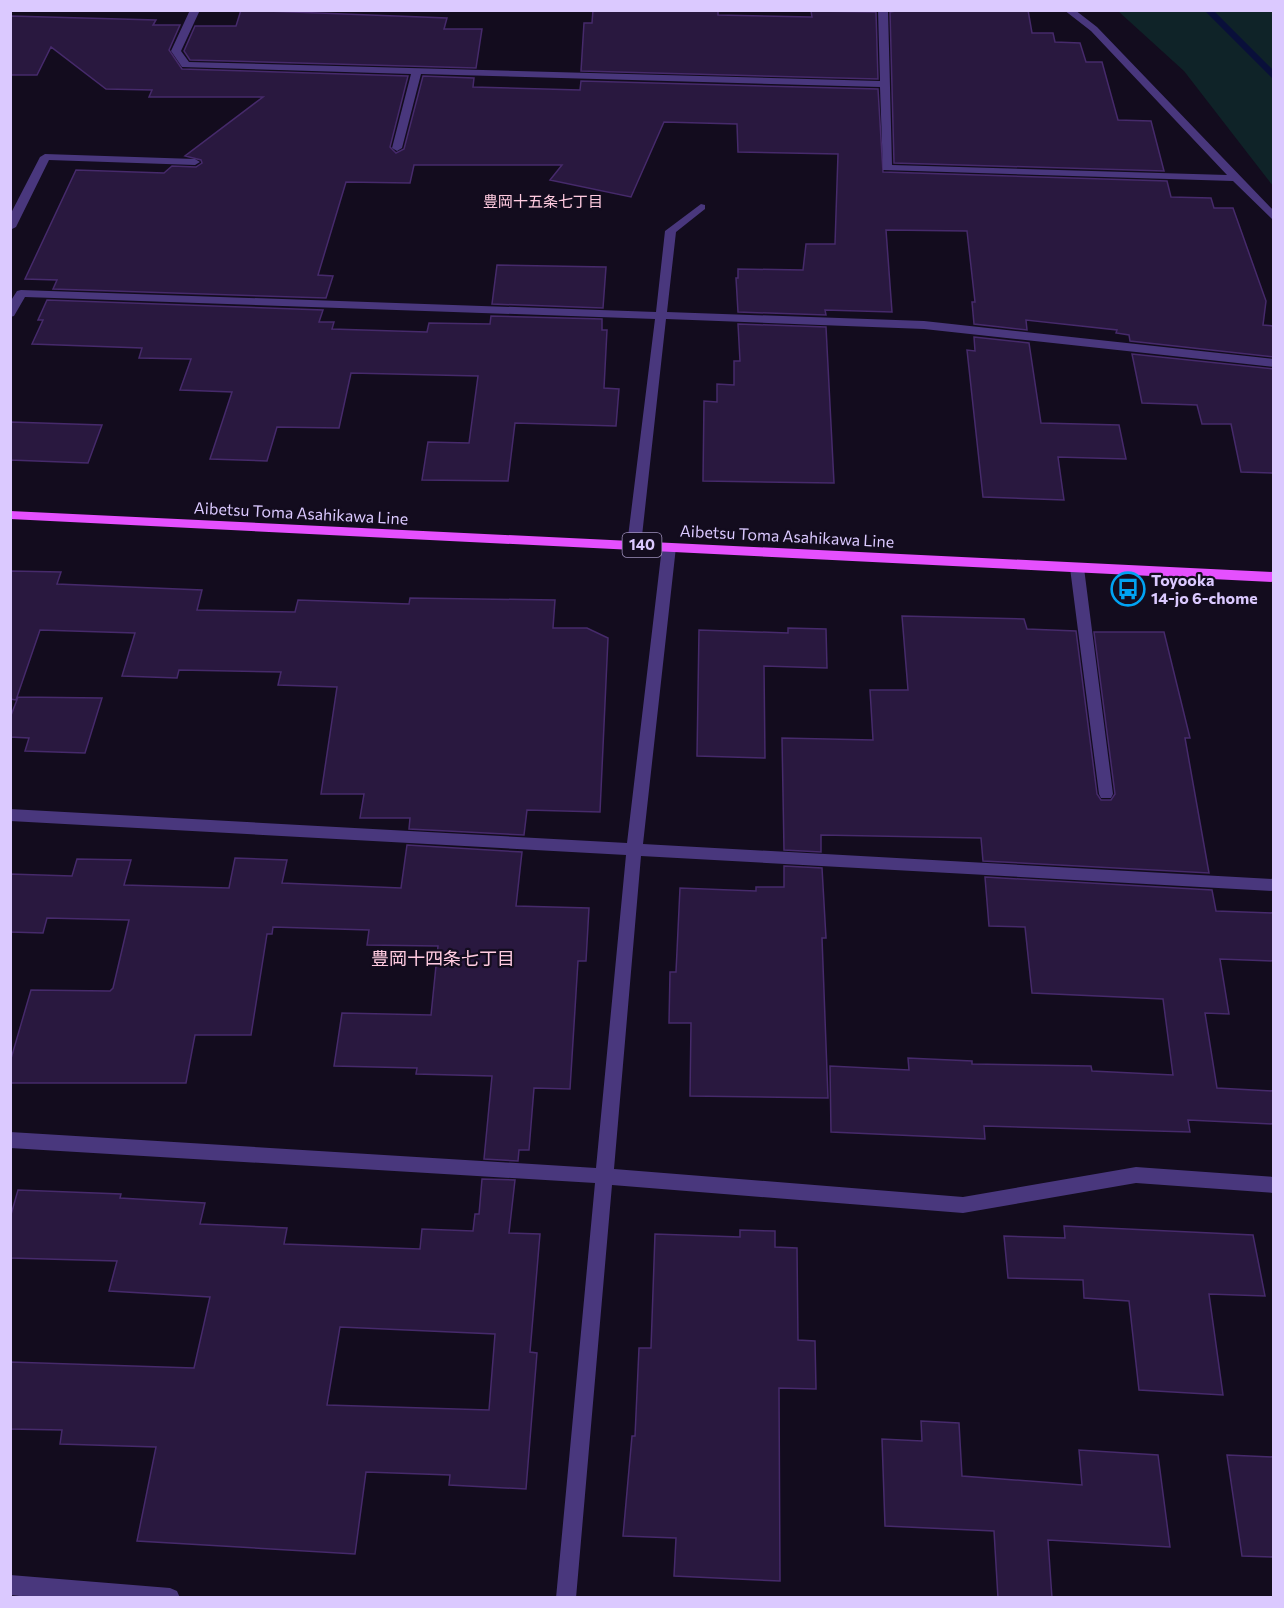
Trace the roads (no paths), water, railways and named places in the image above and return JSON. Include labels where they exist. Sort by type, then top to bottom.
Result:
[{"type":"main road","name":"Aibetsu Toma Asahikawa Line","points":[[10,515],[1274,577]]},
{"type":"street","points":[[195,10],[176,51],[186,65],[886,84]]},
{"type":"street","points":[[883,10],[887,168],[1235,178]]},
{"type":"street","points":[[1068,10],[1094,29],[1274,218]]},
{"type":"street","points":[[397,148],[416,73]]},
{"type":"street","points":[[10,226],[45,157],[195,162]]},
{"type":"street","points":[[633,545],[671,231],[701,207]]},
{"type":"street","points":[[10,314],[21,293],[924,325],[1274,363]]},
{"type":"street","points":[[566,1598],[634,852],[669,547]]},
{"type":"street","points":[[1077,568],[1106,794]]},
{"type":"street","points":[[10,816],[634,852],[1274,885]]},
{"type":"street","points":[[10,1140],[603,1176],[963,1204],[1136,1175],[1274,1185]]},
{"type":"street","points":[[10,1585],[170,1598]]},
{"type":"waterway","points":[[1208,10],[1274,77]]},
{"type":"place","name":"Toyooka 14-jo 6-chome","points":[[1128,589]]},
{"type":"district","name":"豊岡十五条七丁目","points":[[543,202]]},
{"type":"district","name":"豊岡十四条七丁目","points":[[443,959]]}]
